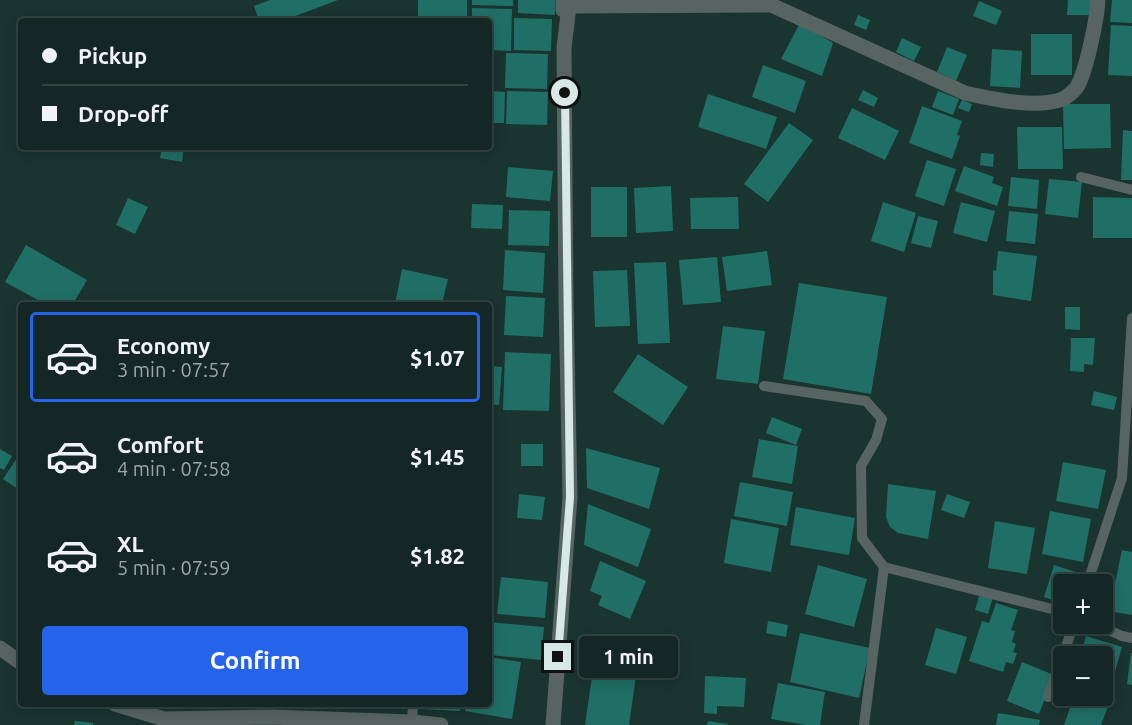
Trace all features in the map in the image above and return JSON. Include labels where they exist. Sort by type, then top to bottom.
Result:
[{"type":"street","points":[[553,725],[570,497],[566,300],[564,48],[566,3],[771,5],[965,93],[1000,101],[1034,102],[1064,98],[1077,87],[1089,51],[1098,0]]},
{"type":"street","points":[[0,648],[18,661]]},
{"type":"street","points":[[123,707],[163,722],[272,717],[441,725]]},
{"type":"lane","points":[[1081,177],[1132,190]]},
{"type":"lane","points":[[1091,574],[1122,478],[1132,318]]},
{"type":"lane","points":[[764,386],[866,401],[882,419],[876,440],[861,466],[861,478],[862,538],[884,567],[1053,609]]},
{"type":"lane","points":[[864,725],[884,567]]},
{"type":"lane","points":[[1113,632],[1132,638]]},
{"type":"lane","points":[[1048,697],[1070,634]]},
{"type":"lane","points":[[412,722],[413,707]]},
{"type":"building","points":[[270,0],[338,0],[290,18],[258,18],[254,6]]},
{"type":"building","points":[[418,0],[467,0],[467,18],[418,18]]},
{"type":"building","points":[[472,0],[513,0],[513,6],[472,5]]},
{"type":"building","points":[[518,0],[555,0],[555,15],[518,13]]},
{"type":"building","points":[[1068,0],[1091,0],[1091,15],[1067,15]]},
{"type":"building","points":[[1112,0],[1132,0],[1132,23],[1110,22]]},
{"type":"building","points":[[979,1],[1002,11],[996,25],[973,16]]},
{"type":"building","points":[[472,8],[512,9],[511,51],[492,50],[492,18],[472,18]]},
{"type":"building","points":[[858,15],[870,20],[866,30],[854,25]]},
{"type":"building","points":[[514,18],[552,19],[551,51],[514,50]]},
{"type":"building","points":[[800,23],[833,43],[822,76],[781,59]]},
{"type":"building","points":[[1111,25],[1132,26],[1132,76],[1108,75]]},
{"type":"building","points":[[1031,34],[1072,34],[1072,75],[1031,75]]},
{"type":"building","points":[[902,38],[921,47],[914,61],[896,52]]},
{"type":"building","points":[[947,47],[967,55],[956,81],[937,72]]},
{"type":"building","points":[[992,49],[1022,51],[1020,88],[990,86]]},
{"type":"building","points":[[506,53],[548,54],[547,89],[505,88]]},
{"type":"building","points":[[763,65],[806,81],[795,113],[752,97]]},
{"type":"building","points":[[863,90],[878,98],[874,107],[858,100]]},
{"type":"building","points":[[492,91],[505,92],[504,123],[492,123]]},
{"type":"building","points":[[507,91],[548,92],[547,125],[506,124]]},
{"type":"building","points":[[938,91],[959,99],[953,115],[932,107]]},
{"type":"building","points":[[708,94],[777,117],[766,149],[698,127]]},
{"type":"building","points":[[962,100],[972,104],[969,112],[958,108]]},
{"type":"building","points":[[1063,104],[1110,104],[1111,148],[1064,149]]},
{"type":"building","points":[[922,106],[962,121],[957,135],[960,136],[952,159],[909,143]]},
{"type":"building","points":[[852,108],[899,131],[885,160],[838,138]]},
{"type":"building","points":[[789,123],[813,140],[768,202],[744,184]]},
{"type":"building","points":[[1017,127],[1062,127],[1063,169],[1018,169]]},
{"type":"building","points":[[1123,130],[1132,131],[1132,180],[1121,180]]},
{"type":"building","points":[[161,150],[184,150],[182,162],[160,158]]},
{"type":"building","points":[[981,153],[994,154],[993,167],[980,165]]},
{"type":"building","points":[[927,160],[956,169],[944,206],[915,196]]},
{"type":"building","points":[[964,166],[994,177],[992,183],[1003,187],[997,206],[955,191]]},
{"type":"building","points":[[508,167],[553,171],[550,201],[506,197]]},
{"type":"building","points":[[1011,177],[1039,180],[1037,209],[1008,206]]},
{"type":"building","points":[[1049,179],[1082,182],[1078,218],[1045,214]]},
{"type":"building","points":[[671,186],[673,231],[636,233],[634,188]]},
{"type":"building","points":[[591,187],[627,187],[627,237],[591,237]]},
{"type":"building","points":[[738,197],[739,229],[691,229],[690,198]]},
{"type":"building","points":[[1093,197],[1132,198],[1132,238],[1093,238]]},
{"type":"building","points":[[128,198],[148,207],[135,234],[116,225]]},
{"type":"building","points":[[883,202],[916,213],[904,252],[871,241]]},
{"type":"building","points":[[961,202],[995,211],[987,242],[953,233]]},
{"type":"building","points":[[472,204],[503,205],[502,229],[471,228]]},
{"type":"building","points":[[509,210],[550,211],[549,246],[508,245]]},
{"type":"building","points":[[1009,211],[1038,214],[1035,244],[1006,241]]},
{"type":"building","points":[[918,216],[938,221],[931,248],[911,243]]},
{"type":"building","points":[[26,245],[87,280],[74,302],[41,302],[5,282]]},
{"type":"building","points":[[505,250],[545,253],[543,293],[503,290]]},
{"type":"building","points":[[767,251],[772,285],[727,291],[722,257]]},
{"type":"building","points":[[998,251],[1037,256],[1031,301],[993,295],[993,270],[996,271]]},
{"type":"building","points":[[717,257],[721,302],[683,305],[679,260]]},
{"type":"building","points":[[666,262],[670,343],[638,344],[634,263]]},
{"type":"building","points":[[402,269],[448,279],[442,302],[395,302]]},
{"type":"building","points":[[627,270],[630,326],[595,327],[593,271]]},
{"type":"building","points":[[799,283],[887,297],[871,394],[783,379]]},
{"type":"building","points":[[506,296],[545,298],[543,337],[504,335]]},
{"type":"building","points":[[1065,307],[1080,307],[1080,330],[1065,329]]},
{"type":"building","points":[[723,326],[765,331],[758,384],[716,379]]},
{"type":"building","points":[[1071,338],[1095,338],[1093,365],[1084,364],[1084,372],[1070,371]]},
{"type":"building","points":[[505,352],[551,354],[549,411],[503,410]]},
{"type":"building","points":[[638,354],[688,387],[663,425],[613,392]]},
{"type":"building","points":[[492,366],[502,367],[499,405],[492,404]]},
{"type":"building","points":[[1094,391],[1117,397],[1114,410],[1091,405]]},
{"type":"building","points":[[772,417],[802,429],[796,445],[766,433]]},
{"type":"building","points":[[759,439],[798,446],[792,484],[752,477]]},
{"type":"building","points":[[521,444],[543,444],[543,466],[521,466]]},
{"type":"building","points":[[586,448],[660,468],[649,509],[587,488]]},
{"type":"building","points":[[0,449],[12,456],[4,470],[0,468]]},
{"type":"building","points":[[18,456],[18,489],[3,479]]},
{"type":"building","points":[[1063,462],[1106,470],[1098,509],[1056,501]]},
{"type":"building","points":[[740,482],[793,492],[787,526],[734,516]]},
{"type":"building","points":[[888,484],[936,491],[928,539],[898,533],[890,527],[886,517]]},
{"type":"building","points":[[519,494],[545,497],[542,520],[517,518]]},
{"type":"building","points":[[947,494],[970,502],[964,518],[941,510]]},
{"type":"building","points":[[588,504],[651,529],[638,567],[584,545]]},
{"type":"building","points":[[796,507],[855,518],[849,555],[790,545]]},
{"type":"building","points":[[1050,511],[1091,519],[1083,562],[1042,554]]},
{"type":"building","points":[[731,519],[779,528],[771,572],[724,563]]},
{"type":"building","points":[[995,521],[1035,528],[1027,574],[988,568]]},
{"type":"building","points":[[1122,550],[1132,552],[1132,615],[1113,612],[1113,592]]},
{"type":"building","points":[[600,561],[646,581],[630,619],[598,605],[602,596],[590,591]]},
{"type":"building","points":[[818,565],[867,579],[854,627],[805,614]]},
{"type":"building","points":[[1054,565],[1082,574],[1053,574],[1053,600],[1044,597]]},
{"type":"building","points":[[501,577],[548,582],[545,618],[497,614]]},
{"type":"building","points":[[980,593],[993,597],[988,614],[975,610]]},
{"type":"building","points":[[996,603],[1018,610],[1011,630],[1015,631],[1012,642],[1016,644],[1013,652],[1017,653],[1013,664],[1006,662],[1003,672],[969,661],[982,621],[989,623]]},
{"type":"building","points":[[768,621],[788,625],[786,637],[766,633]]},
{"type":"building","points":[[492,622],[544,627],[541,660],[492,655]]},
{"type":"building","points":[[936,628],[967,637],[956,674],[925,665]]},
{"type":"building","points":[[800,633],[870,648],[859,698],[790,682]]},
{"type":"building","points":[[1086,636],[1122,647],[1113,678],[1113,646],[1083,646]]},
{"type":"building","points":[[1132,653],[1132,685],[1127,684]]},
{"type":"building","points":[[492,657],[521,662],[512,719],[465,711],[466,707],[492,707]]},
{"type":"building","points":[[1022,662],[1053,675],[1039,714],[1007,701]]},
{"type":"building","points":[[593,670],[636,676],[629,725],[585,725]]},
{"type":"building","points":[[705,676],[746,678],[744,707],[717,706],[717,714],[704,713]]},
{"type":"building","points":[[778,683],[825,692],[820,725],[771,719]]},
{"type":"building","points":[[1071,706],[1108,706],[1101,725],[1064,725]]},
{"type":"building","points":[[421,707],[461,707],[460,711],[421,709]]},
{"type":"building","points":[[998,713],[1040,720],[1039,725],[996,725]]},
{"type":"building","points":[[75,721],[93,723],[93,725],[74,725]]},
{"type":"building","points":[[708,721],[728,724],[728,725],[707,725]]},
{"type":"route","points":[[558,657],[570,497],[565,93]]}]
